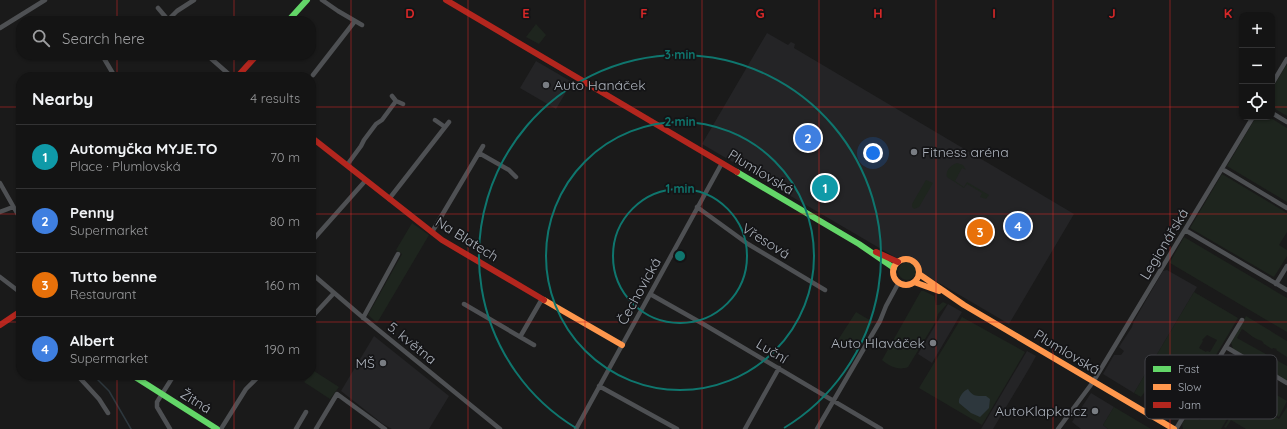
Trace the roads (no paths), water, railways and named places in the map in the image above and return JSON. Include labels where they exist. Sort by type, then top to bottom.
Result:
[{"type":"main road","points":[[293,16],[307,0]]},
{"type":"main road","name":"Plumlovská","points":[[446,0],[896,265],[905,259],[912,260],[918,266],[919,274],[948,295],[1145,412]]},
{"type":"main road","points":[[242,72],[252,60]]},
{"type":"main road","name":"Na Blatech","points":[[316,141],[442,240],[622,345]]},
{"type":"main road","points":[[896,265],[894,276],[899,282]]},
{"type":"main road","points":[[914,282],[919,274]]},
{"type":"main road","name":"Plumlovská","points":[[899,282],[907,284],[914,282],[948,295]]},
{"type":"main road","points":[[0,325],[16,315]]},
{"type":"main road","name":"Žitná","points":[[140,380],[217,429]]},
{"type":"main road","name":"Plumlovská","points":[[1158,419],[1175,429]]},
{"type":"street","points":[[19,16],[45,0]]},
{"type":"street","points":[[173,16],[177,11],[194,0]]},
{"type":"street","points":[[322,0],[362,25]]},
{"type":"street","points":[[158,8],[165,16]]},
{"type":"street","points":[[0,28],[16,18]]},
{"type":"street","points":[[315,72],[355,21]]},
{"type":"street","points":[[1275,79],[1287,59]]},
{"type":"street","points":[[105,60],[112,72]]},
{"type":"street","points":[[213,60],[226,72]]},
{"type":"street","points":[[392,96],[396,101],[403,104]]},
{"type":"street","points":[[347,166],[376,124],[382,120],[396,101]]},
{"type":"street","points":[[1275,116],[1287,122]]},
{"type":"street","points":[[435,120],[445,127]]},
{"type":"street","name":"Legionářská","points":[[1058,429],[1094,382],[1251,120]]},
{"type":"street","points":[[388,199],[449,122]]},
{"type":"street","points":[[432,232],[483,146]]},
{"type":"street","points":[[479,153],[509,170],[516,177]]},
{"type":"street","name":"Čechovická","points":[[576,429],[722,163]]},
{"type":"street","points":[[1222,169],[1287,208]]},
{"type":"street","points":[[316,236],[366,180]]},
{"type":"street","points":[[0,183],[16,211]]},
{"type":"street","points":[[0,212],[14,207]]},
{"type":"street","name":"Vřesová","points":[[697,207],[748,244],[825,290]]},
{"type":"street","points":[[1185,230],[1287,290]]},
{"type":"street","points":[[363,318],[398,254]]},
{"type":"street","points":[[1276,284],[1287,266]]},
{"type":"street","points":[[0,276],[16,290]]},
{"type":"street","name":"5. května","points":[[316,277],[363,318],[500,429]]},
{"type":"street","points":[[817,429],[881,319],[899,282]]},
{"type":"street","points":[[316,313],[334,293]]},
{"type":"street","name":"Luční","points":[[650,294],[834,400],[881,429]]},
{"type":"street","points":[[520,337],[542,299]]},
{"type":"street","points":[[464,304],[534,345]]},
{"type":"street","points":[[1221,355],[1242,320]]},
{"type":"street","points":[[1226,347],[1240,355]]},
{"type":"street","points":[[744,429],[779,368]]},
{"type":"street","points":[[1277,377],[1287,383]]},
{"type":"street","points":[[82,380],[99,399],[108,413]]},
{"type":"street","points":[[162,394],[171,380]]},
{"type":"street","points":[[221,429],[246,389],[255,380]]},
{"type":"street","points":[[599,386],[677,429]]},
{"type":"street","name":"Žitná","points":[[162,394],[157,405],[170,429]]},
{"type":"street","points":[[316,429],[337,394],[385,429]]},
{"type":"street","points":[[296,429],[306,412]]},
{"type":"street","points":[[1175,429],[1181,419]]},
{"type":"waterway","points":[[98,380],[109,391],[131,429]]},
{"type":"place","name":"Auto Hanáček","points":[[546,85]]},
{"type":"place","name":"Penny","points":[[808,138]]},
{"type":"place","name":"Fitness aréna","points":[[914,152]]},
{"type":"place","name":"Automyčka MYJE.TO","points":[[825,188]]},
{"type":"place","name":"Albert","points":[[1018,226]]},
{"type":"place","name":"Tutto benne","points":[[980,232]]},
{"type":"place","name":"Auto Hlaváček","points":[[933,343]]},
{"type":"place","name":"MŠ","points":[[383,363]]},
{"type":"place","name":"AutoKlapka.cz","points":[[1095,411]]}]
